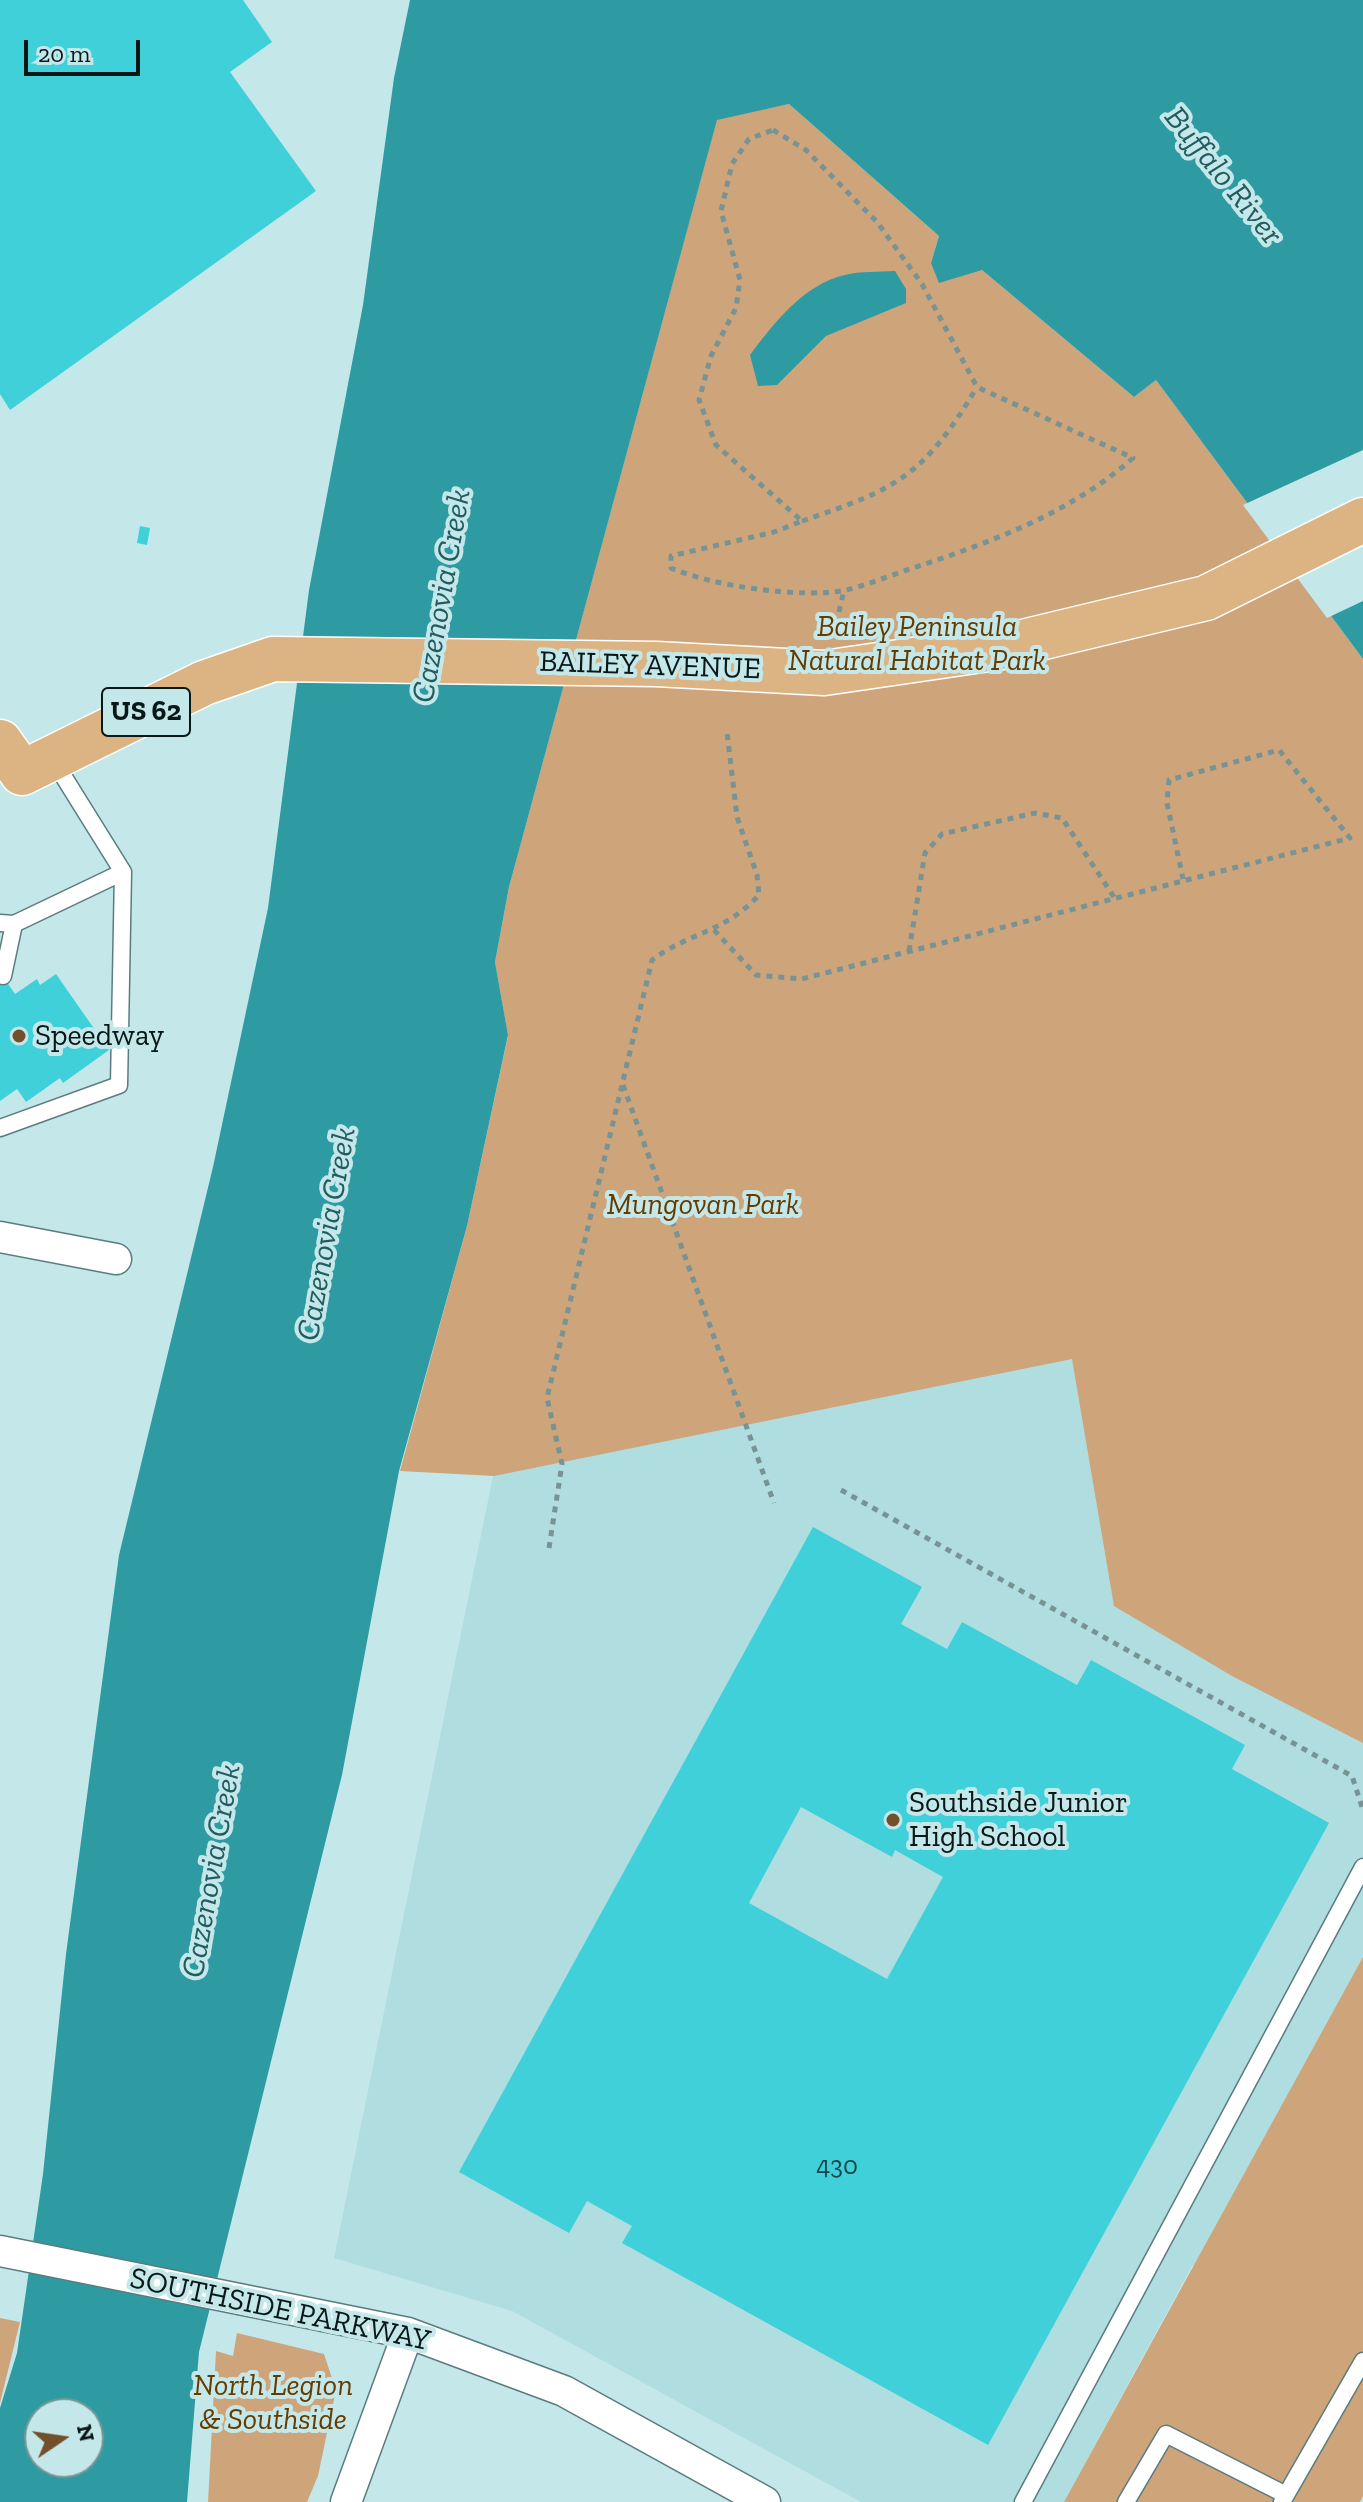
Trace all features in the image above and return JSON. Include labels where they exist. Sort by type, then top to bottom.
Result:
[{"type":"main road","name":"BAILEY AVENUE","points":[[18,761],[204,683],[273,659],[656,664],[824,673],[1002,647],[1206,598],[1363,520]]},
{"type":"street","points":[[0,1237],[116,1259]]},
{"type":"street","name":"SOUTHSIDE PARKWAY","points":[[0,2251],[408,2333],[564,2391],[765,2502]]},
{"type":"street","points":[[346,2502],[408,2333]]},
{"type":"lane","points":[[0,1128],[119,1085],[123,872],[18,761]]},
{"type":"lane","points":[[0,935],[7,924],[123,872]]},
{"type":"lane","points":[[3,976],[7,924]]},
{"type":"lane","points":[[1023,2502],[1363,1867]]},
{"type":"lane","points":[[1126,2502],[1166,2434],[1284,2499],[1363,2361]]},
{"type":"path","points":[[802,521],[716,445],[699,400],[711,356],[736,308],[740,280],[721,211],[732,164],[749,139],[773,130],[806,150],[877,222],[922,284],[977,387],[1133,458],[1100,487],[984,544],[844,590],[776,590],[698,580],[671,568],[671,556],[774,532],[883,493],[917,470],[958,420],[977,387]]},
{"type":"path","points":[[839,612],[844,590]]},
{"type":"path","points":[[549,1548],[562,1464],[547,1398],[652,960],[676,942],[714,930],[740,916],[759,895],[757,875],[737,817],[727,732]]},
{"type":"path","points":[[714,930],[756,975],[802,979],[1350,838],[1279,750],[1169,780],[1167,803],[1183,879]]},
{"type":"path","points":[[909,951],[925,853],[942,834],[1035,813],[1062,818],[1114,897]]},
{"type":"path","points":[[622,1084],[774,1503]]},
{"type":"path","points":[[841,1490],[1352,1776],[1363,1810]]},
{"type":"shaded area","name":"Southside Junior High School","points":[[1363,867],[1363,2258],[1192,2266],[1064,2502],[861,2502],[512,2311],[334,2258],[493,1476]]},
{"type":"green space","points":[[789,104],[939,236],[931,263],[982,270],[1134,397],[1156,380],[1363,659],[1363,1743],[1232,1676],[1114,1606],[1072,1359],[494,1476],[400,1471],[467,1226],[508,1036],[495,962],[509,887],[717,119]]},
{"type":"green space","points":[[1363,1957],[1363,2496],[1360,2502],[1064,2502]]},
{"type":"green space","points":[[0,2318],[20,2322],[0,2403]]},
{"type":"green space","name":"North Legion & Southside","points":[[237,2333],[324,2354],[336,2390],[318,2476],[307,2502],[208,2502],[216,2351],[233,2356]]},
{"type":"water","points":[[410,0],[1363,0],[1363,659],[1156,380],[1134,397],[982,270],[939,283],[931,263],[939,236],[789,104],[717,120],[509,887],[495,962],[508,1035],[467,1226],[399,1471],[342,1775],[199,2352],[187,2502],[0,2502],[0,2408],[17,2353],[43,2174],[66,1954],[119,1555],[213,1167],[268,908],[309,590],[363,305],[394,78]]},
{"type":"water","points":[[895,271],[906,289],[906,303],[826,336],[777,385],[758,386],[750,355],[779,318],[803,296],[845,275]]},
{"type":"pier","points":[[1363,450],[1363,601],[1327,618],[1243,505]]},
{"type":"building","points":[[0,0],[243,0],[272,42],[230,72],[316,191],[10,410],[0,394]]},
{"type":"building","points":[[140,526],[150,528],[147,545],[137,543]]},
{"type":"building","points":[[0,972],[15,994],[37,979],[40,985],[56,974],[109,1050],[63,1083],[60,1078],[26,1102],[17,1089],[0,1101]]},
{"type":"building","points":[[813,1527],[922,1587],[901,1624],[947,1649],[962,1622],[1077,1685],[1091,1660],[1245,1745],[1232,1769],[1329,1823],[988,2445],[622,2243],[632,2226],[587,2201],[569,2233],[459,2172]],"holes":[[[801,1807],[892,1857],[895,1850],[943,1877],[887,1979],[749,1903]]]},
{"type":"place","name":"Speedway","points":[[19,1036]]},
{"type":"place","name":"Southside Junior High School","points":[[893,1820]]},
{"type":"water label","name":"Buffalo River","points":[[1223,176]]},
{"type":"water label","name":"Cazenovia Creek","points":[[442,596]]},
{"type":"water label","name":"Cazenovia Creek","points":[[327,1234]]},
{"type":"water label","name":"Cazenovia Creek","points":[[212,1871]]},
{"type":"park label","name":"Bailey Peninsula Natural Habitat Park","points":[[917,644]]},
{"type":"park label","name":"Mungovan Park","points":[[703,1205]]}]
